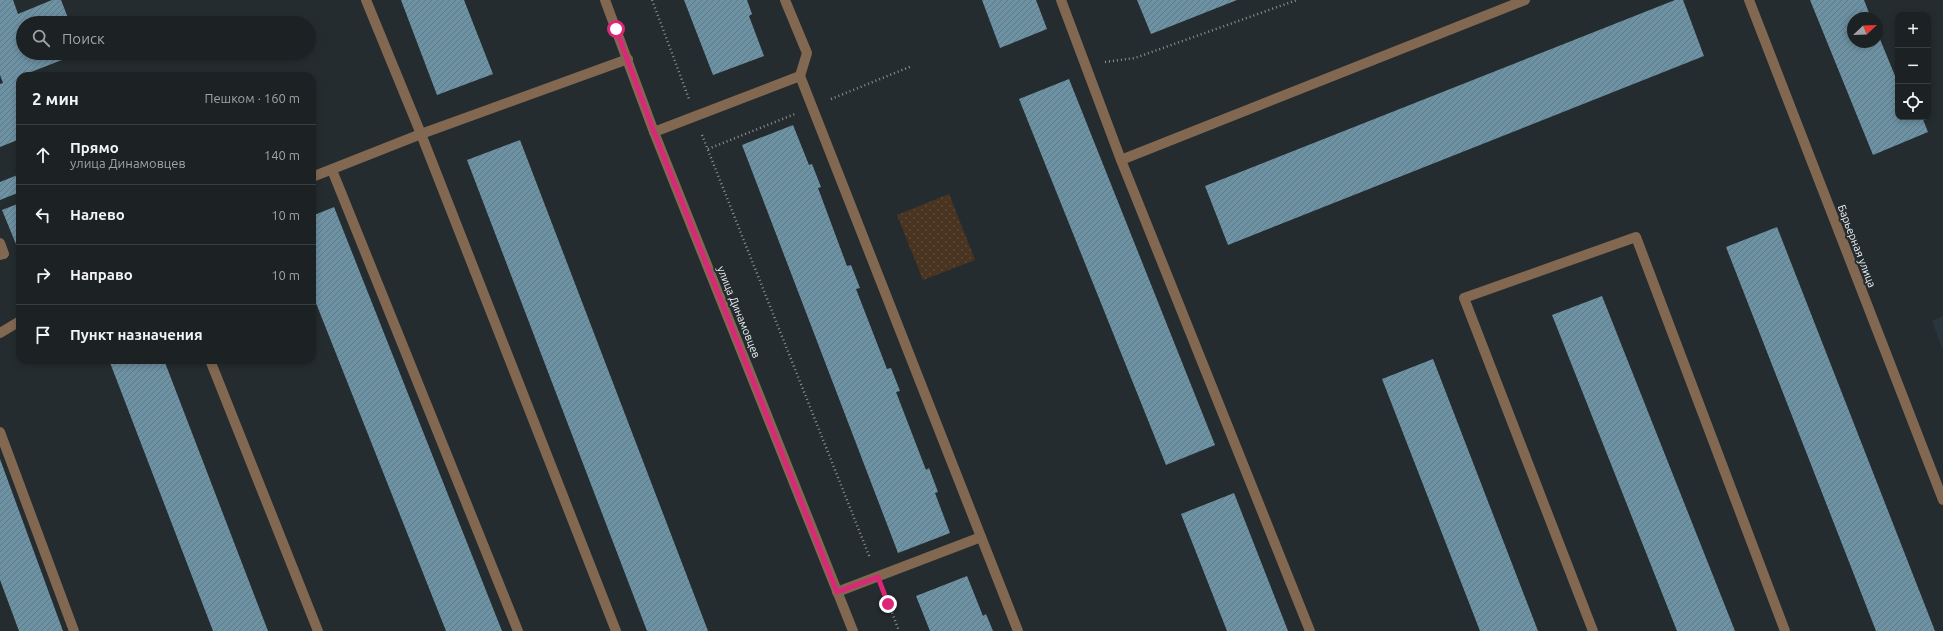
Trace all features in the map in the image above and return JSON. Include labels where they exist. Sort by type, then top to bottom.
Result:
[{"type":"street","points":[[366,0],[421,134],[616,631]]},
{"type":"street","name":"улица Динамовцев","points":[[605,0],[654,132],[853,631]]},
{"type":"street","points":[[785,0],[807,53],[800,76],[1018,631]]},
{"type":"street","points":[[1061,0],[1121,160],[1310,631]]},
{"type":"street","points":[[1121,160],[1525,0]]},
{"type":"street","name":"Барьерная улица","points":[[1749,0],[1943,500]]},
{"type":"street","points":[[316,176],[421,134],[628,59]]},
{"type":"street","points":[[654,132],[800,76]]},
{"type":"street","points":[[332,170],[518,631]]},
{"type":"street","points":[[1593,631],[1464,298],[1636,237],[1785,631]]},
{"type":"street","points":[[0,243],[4,254],[0,255]]},
{"type":"street","points":[[0,333],[16,323]]},
{"type":"street","points":[[212,364],[318,631]]},
{"type":"street","points":[[0,432],[74,631]]},
{"type":"street","points":[[837,592],[981,537]]},
{"type":"path","points":[[652,0],[695,116],[899,631]]},
{"type":"path","points":[[1086,64],[1135,58],[1297,0]]},
{"type":"shaded area","points":[[949,194],[975,260],[923,280],[897,215]]},
{"type":"shaded area","points":[[1943,316],[1943,350],[1932,321]]},
{"type":"building","points":[[0,0],[13,0],[18,14],[52,0],[61,0],[67,16],[16,16],[16,60],[62,60],[31,72],[16,72],[16,141],[0,147],[0,84],[3,83],[0,75]]},
{"type":"building","points":[[401,0],[464,0],[493,74],[437,95]]},
{"type":"building","points":[[684,0],[747,0],[752,14],[749,16],[764,56],[713,75]]},
{"type":"building","points":[[982,0],[1036,0],[1047,29],[1000,48]]},
{"type":"building","points":[[1137,0],[1237,0],[1151,34]]},
{"type":"building","points":[[1675,0],[1683,0],[1704,56],[1228,245],[1205,186]]},
{"type":"building","points":[[1810,0],[1864,0],[1869,12],[1847,12],[1847,48],[1883,48],[1883,47],[1895,76],[1895,120],[1923,120],[1928,132],[1873,155]]},
{"type":"building","points":[[1069,79],[1215,445],[1166,465],[1019,99]]},
{"type":"building","points":[[793,125],[809,165],[812,164],[821,187],[818,188],[847,266],[851,265],[860,288],[856,289],[887,369],[891,368],[900,391],[896,392],[926,470],[929,468],[938,492],[935,493],[950,533],[898,553],[742,145]]},
{"type":"building","points":[[520,140],[708,631],[647,631],[467,160]]},
{"type":"building","points":[[16,176],[16,194],[0,200],[0,182]]},
{"type":"building","points":[[16,205],[16,244],[2,210]]},
{"type":"building","points":[[334,207],[502,631],[446,631],[316,303],[316,214]]},
{"type":"building","points":[[1777,227],[1935,631],[1876,631],[1726,247]]},
{"type":"building","points":[[1602,296],[1735,631],[1677,631],[1552,315]]},
{"type":"building","points":[[1433,359],[1538,631],[1480,631],[1382,379]]},
{"type":"building","points":[[111,364],[166,364],[268,631],[213,631]]},
{"type":"building","points":[[0,459],[63,631],[19,631],[0,580]]},
{"type":"building","points":[[1234,493],[1288,631],[1227,631],[1181,514]]},
{"type":"building","points":[[967,576],[983,616],[986,614],[993,631],[930,631],[916,596]]},
{"type":"route","points":[[616,29],[654,132],[837,592],[878,577],[888,604]]}]
